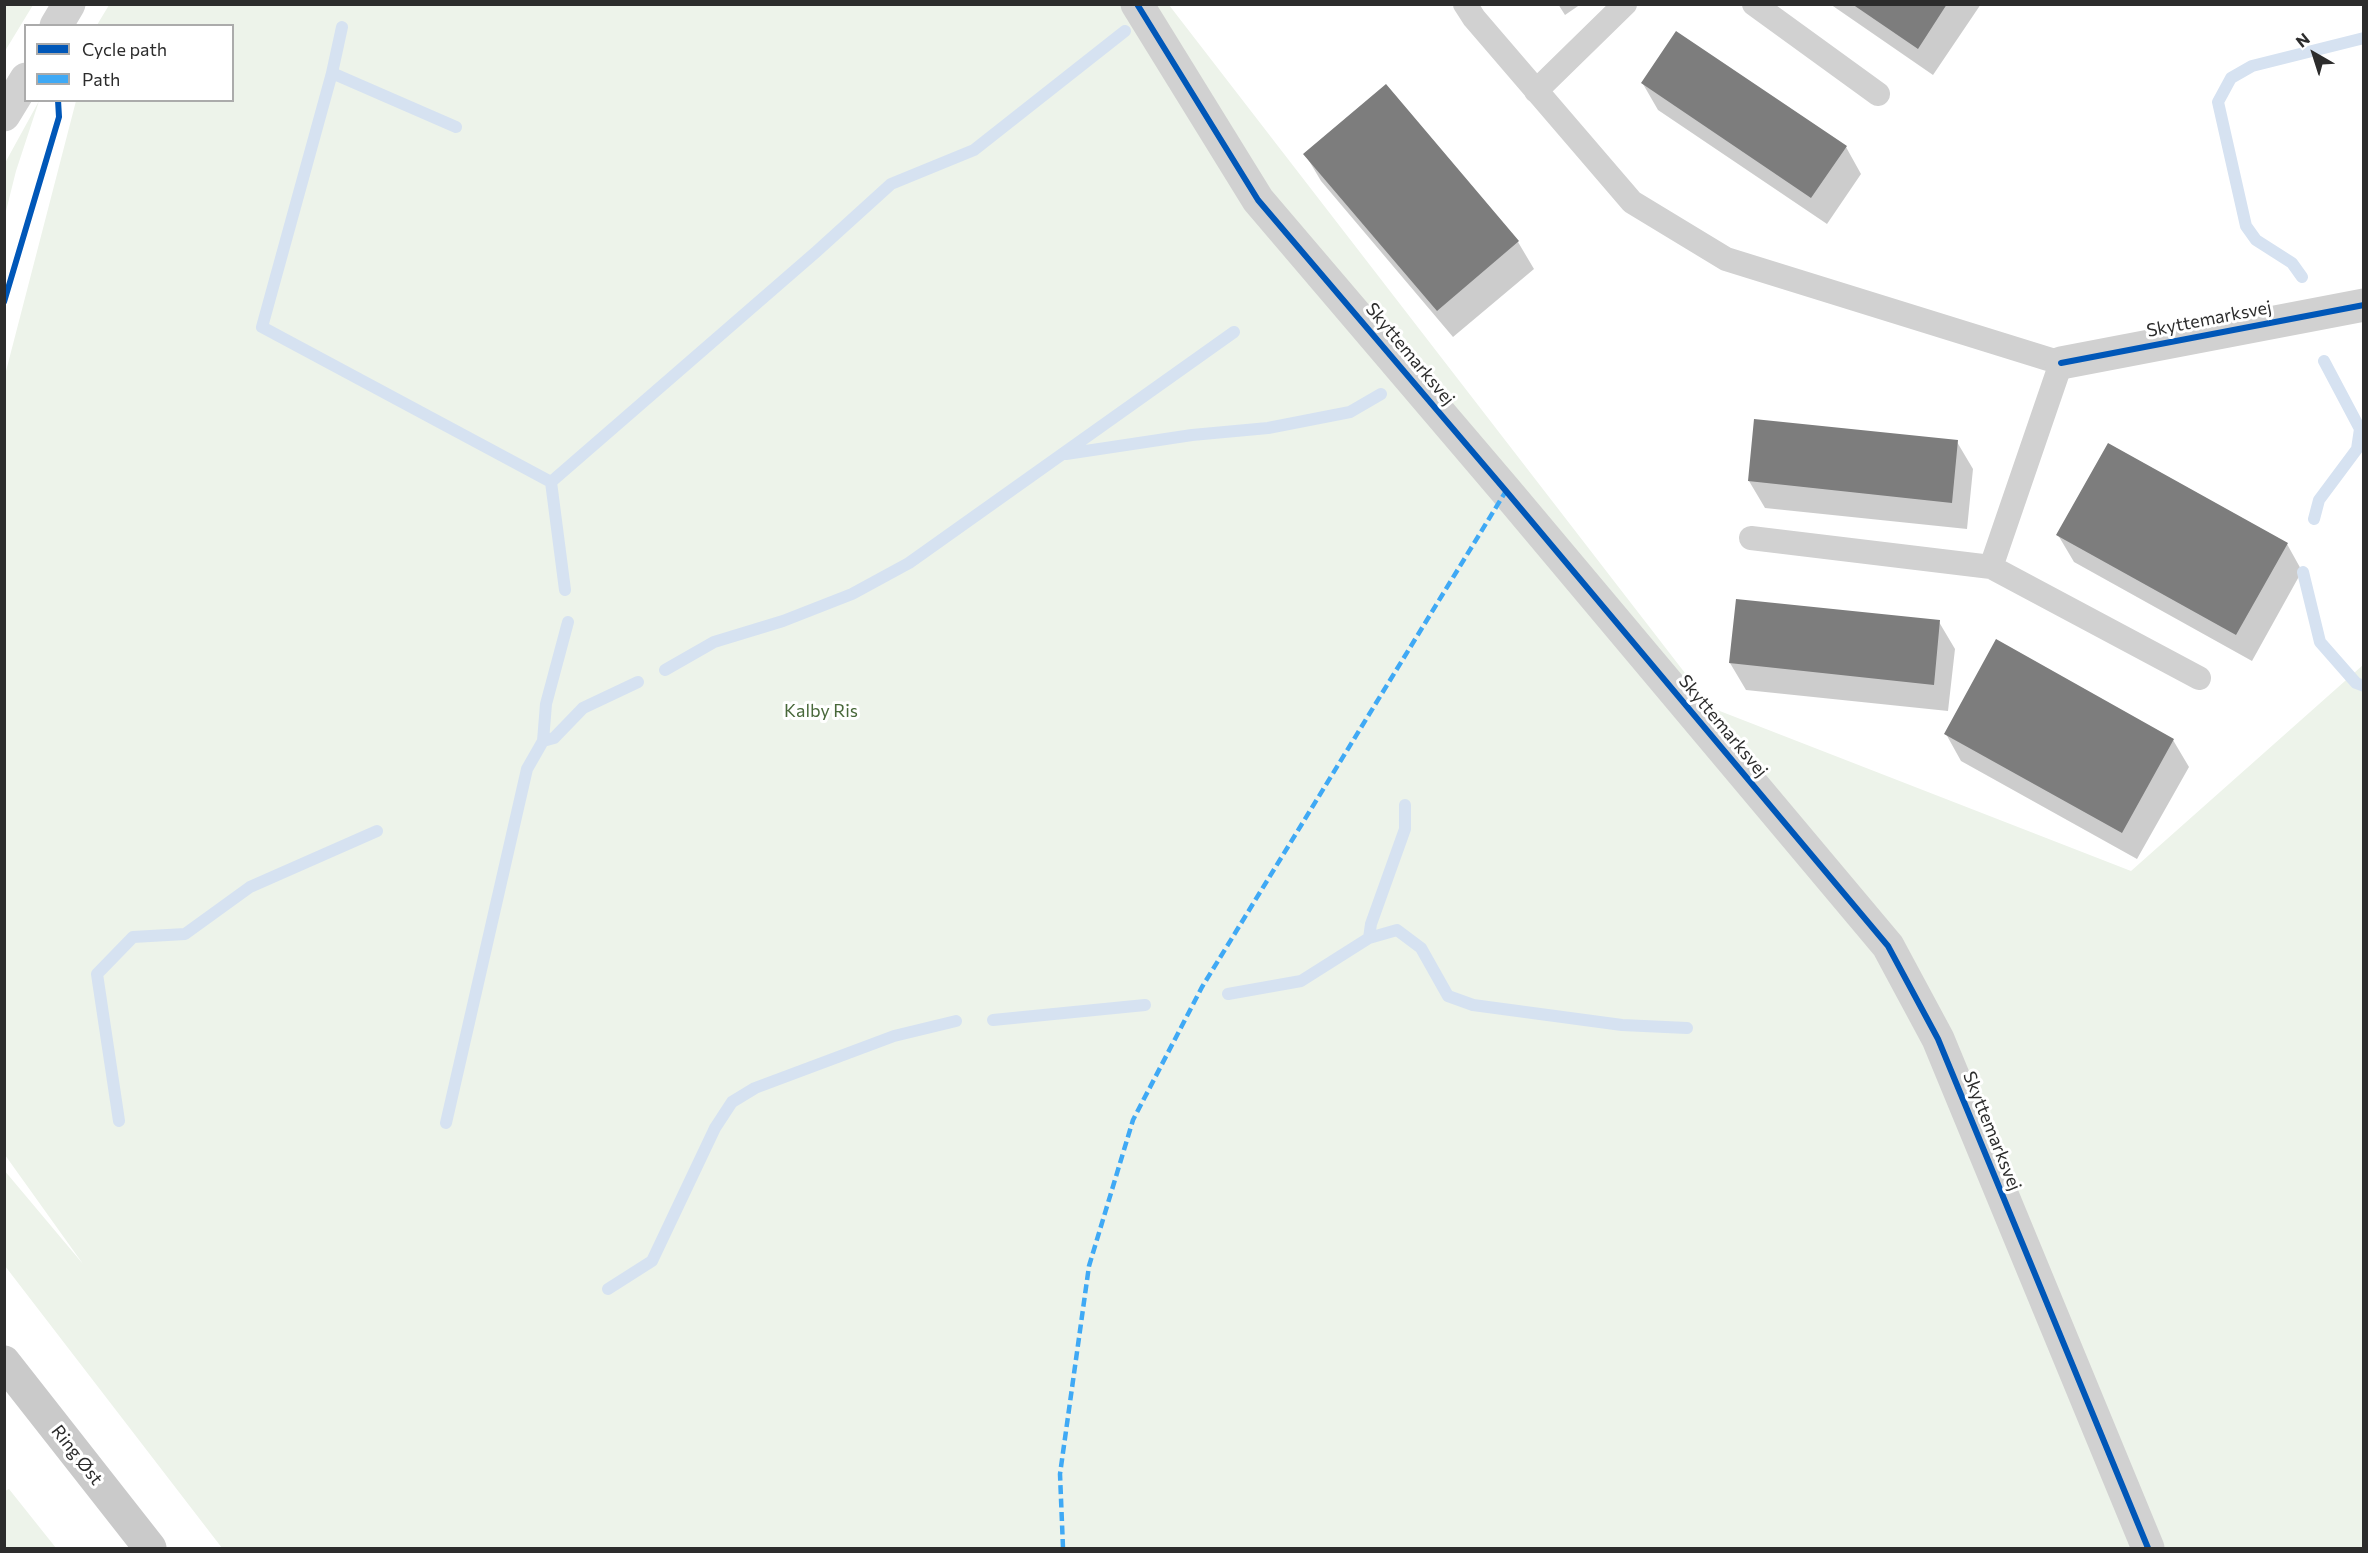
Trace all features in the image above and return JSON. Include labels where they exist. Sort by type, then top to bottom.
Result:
[{"type":"main road","name":"Ring Øst","points":[[4,1362],[150,1548]]},
{"type":"street","points":[[57,24],[69,4]]},
{"type":"street","name":"Skyttemarksvej","points":[[1137,4],[1258,200],[1888,946],[1938,1039],[2148,1548]]},
{"type":"street","points":[[4,115],[24,82]]},
{"type":"street","name":"Skyttemarksvej","points":[[2061,363],[2364,305]]},
{"type":"lane","points":[[1465,4],[1536,91],[1632,202],[1726,259],[2061,363],[1991,567]]},
{"type":"lane","points":[[1536,91],[1625,4]]},
{"type":"lane","points":[[1754,4],[1878,94]]},
{"type":"lane","points":[[1751,538],[1991,567],[2199,678]]},
{"type":"green space","points":[[4,5],[33,5],[5,51]]},
{"type":"green space","name":"Kalby Ris","points":[[109,5],[1169,5],[1712,708],[2131,871],[2363,665],[2363,1548],[222,1548],[5,1266],[4,1170],[83,1264],[5,1155],[5,375],[76,102],[234,102],[234,24],[98,24]]},
{"type":"green space","points":[[39,102],[16,171],[5,215],[5,163]]},
{"type":"green space","points":[[9,1489],[56,1548],[5,1548],[5,1491]]},
{"type":"building","points":[[1852,4],[1947,4],[1918,49]]},
{"type":"building","points":[[1676,31],[1847,146],[1811,198],[1641,83]]},
{"type":"building","points":[[1386,84],[1519,241],[1437,311],[1303,154]]},
{"type":"building","points":[[1754,419],[1958,440],[1952,503],[1748,481]]},
{"type":"building","points":[[2108,443],[2288,543],[2236,635],[2056,535]]},
{"type":"building","points":[[1736,599],[1940,620],[1934,685],[1729,663]]},
{"type":"building","points":[[1996,639],[2174,739],[2122,833],[1944,734]]},
{"type":"waterway","points":[[342,27],[332,73],[262,327],[551,482]]},
{"type":"waterway","points":[[565,590],[551,482],[891,184],[974,150],[1125,31]]},
{"type":"waterway","points":[[2302,277],[2292,263],[2256,240],[2246,226],[2218,102],[2231,78],[2252,66],[2364,38]]},
{"type":"waterway","points":[[332,73],[456,127]]},
{"type":"waterway","points":[[665,670],[714,642],[783,621],[852,594],[909,563],[1234,332]]},
{"type":"waterway","points":[[2314,519],[2319,500],[2357,449],[2360,429],[2324,361]]},
{"type":"waterway","points":[[1066,454],[1192,435],[1268,428],[1350,412],[1381,394]]},
{"type":"waterway","points":[[2303,572],[2320,642],[2356,683],[2364,686]]},
{"type":"waterway","points":[[446,1123],[527,769],[543,741],[546,704],[568,622]]},
{"type":"waterway","points":[[543,741],[554,738],[583,708],[638,682]]},
{"type":"waterway","points":[[1369,938],[1371,924],[1405,829],[1405,805]]},
{"type":"waterway","points":[[119,1121],[97,974],[133,937],[185,934],[250,887],[377,831]]},
{"type":"waterway","points":[[1228,994],[1301,981],[1369,938],[1397,930],[1421,948],[1448,996],[1473,1005],[1622,1025],[1687,1028]]},
{"type":"waterway","points":[[993,1020],[1145,1005]]},
{"type":"waterway","points":[[608,1289],[652,1261],[715,1128],[732,1102],[755,1088],[894,1036],[956,1021]]},
{"type":"marked path","points":[[1063,1548],[1060,1474],[1089,1266],[1133,1120],[1202,987],[1506,491]]},
{"type":"cycle path","points":[[1137,4],[1258,200],[1888,946],[1938,1039],[2148,1548]]},
{"type":"cycle path","points":[[4,302],[59,117],[58,102]]},
{"type":"cycle path","points":[[2061,363],[2364,305]]}]
